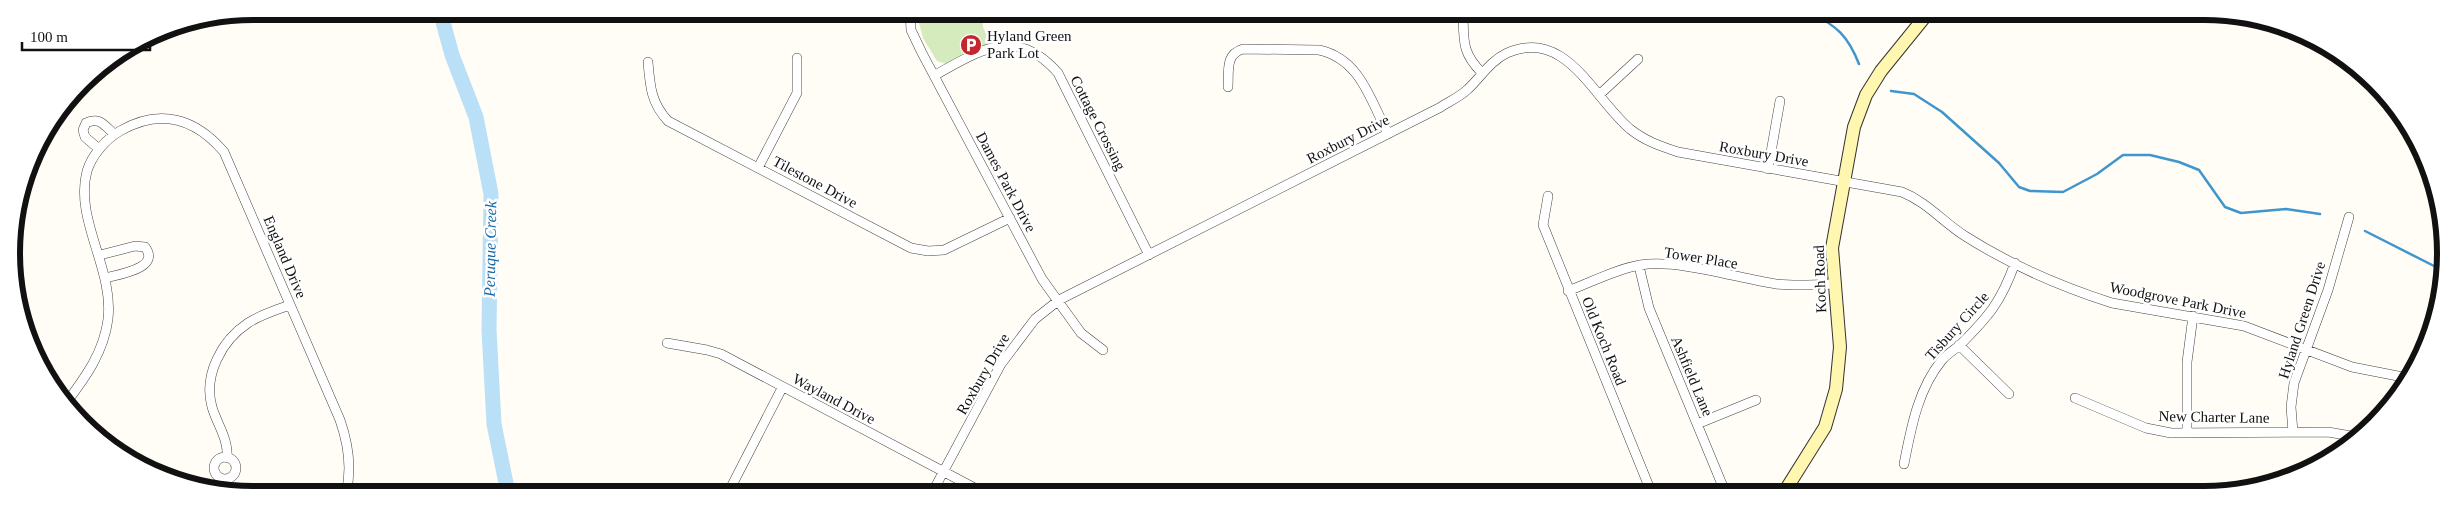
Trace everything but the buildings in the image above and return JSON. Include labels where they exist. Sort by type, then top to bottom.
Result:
[{"type":"street","name":"Dames Park Drive","points":[[911,20],[912,30],[935,76],[1042,279],[1081,333],[1103,350]]},
{"type":"street","points":[[1463,20],[1464,48],[1471,63],[1482,74]]},
{"type":"street","name":"Koch Road","points":[[1788,486],[1825,427],[1836,389],[1840,347],[1832,248],[1854,127],[1866,95],[1881,71],[1923,20]]},
{"type":"street","name":"Cottage Crossing","points":[[935,76],[978,52],[997,46],[1021,48],[1041,56],[1058,73],[1149,254]]},
{"type":"street","points":[[1228,87],[1229,61],[1236,51],[1243,48],[1330,52],[1342,58],[1355,69],[1388,134]]},
{"type":"street","name":"Roxbury Drive","points":[[936,486],[1001,364],[1036,319],[1059,300],[1451,101],[1467,90],[1492,62],[1521,48],[1540,48],[1556,53],[1573,65],[1629,128],[1651,143],[1678,152],[1844,182]]},
{"type":"street","points":[[758,168],[797,93],[797,58]]},
{"type":"street","points":[[1599,95],[1638,59]]},
{"type":"street","name":"Tilestone Drive","points":[[648,62],[650,92],[658,109],[668,120],[911,248],[919,250],[944,250],[1010,218]]},
{"type":"street","points":[[1768,169],[1780,101]]},
{"type":"street","name":"England Drive","points":[[70,397],[95,361],[103,342],[108,319],[108,286],[87,212],[85,190],[87,170],[99,149],[114,134],[133,124],[162,118],[191,125],[213,139],[224,152],[234,173],[343,431],[348,464],[346,486]]},
{"type":"street","points":[[99,149],[85,137],[83,130],[86,123],[93,120],[100,121],[114,134]]},
{"type":"street","name":"Woodgrove Park Drive","points":[[1844,182],[1902,192],[1914,197],[1952,228],[2015,263],[2093,297],[2244,326],[2368,371],[2401,377]]},
{"type":"street","name":"Old Koch Road","points":[[1548,196],[1543,225],[1568,291],[1649,486]]},
{"type":"street","name":"Hyland Green Drive","points":[[2293,432],[2291,407],[2294,383],[2328,290],[2348,217]]},
{"type":"street","points":[[100,255],[135,246],[145,247],[148,252],[149,259],[143,267],[106,278]]},
{"type":"street","name":"Tisbury Circle","points":[[1904,464],[1919,400],[1942,360],[1996,306],[2004,292],[2015,263]]},
{"type":"street","name":"Tower Place","points":[[1568,291],[1618,271],[1639,266],[1676,266],[1777,284],[1799,286],[1834,284]]},
{"type":"street","name":"Ashfield Lane","points":[[1639,266],[1649,308],[1723,486]]},
{"type":"street","points":[[227,458],[228,448],[211,405],[211,382],[215,364],[224,345],[248,323],[290,305]]},
{"type":"street","points":[[2188,433],[2187,362],[2193,316]]},
{"type":"street","name":"Wayland Drive","points":[[667,343],[721,354],[782,388],[971,486]]},
{"type":"street","points":[[1959,345],[2009,394]]},
{"type":"street","points":[[732,486],[782,388]]},
{"type":"street","name":"New Charter Lane","points":[[2075,398],[2146,428],[2171,433],[2328,432],[2349,436]]},
{"type":"street","points":[[1697,424],[1756,400]]},
{"type":"green space","points":[[918,20],[983,20],[983,27],[990,43],[946,64],[937,61],[923,38]]},
{"type":"waterway","name":"Peruque Creek","points":[[442,20],[452,55],[476,117],[491,194],[489,330],[494,424],[507,486]]},
{"type":"waterway","points":[[1823,20],[1835,27],[1846,39],[1859,64]]},
{"type":"waterway","points":[[1891,91],[1914,94],[1942,112],[1999,163],[2019,187],[2030,191],[2063,192],[2097,174],[2123,155],[2150,155],[2179,162],[2199,170],[2225,207],[2241,213],[2286,209],[2320,214]]},
{"type":"waterway","points":[[2365,231],[2437,267]]},
{"type":"place","name":"Hyland Green Park Lot","points":[[971,45]]}]
